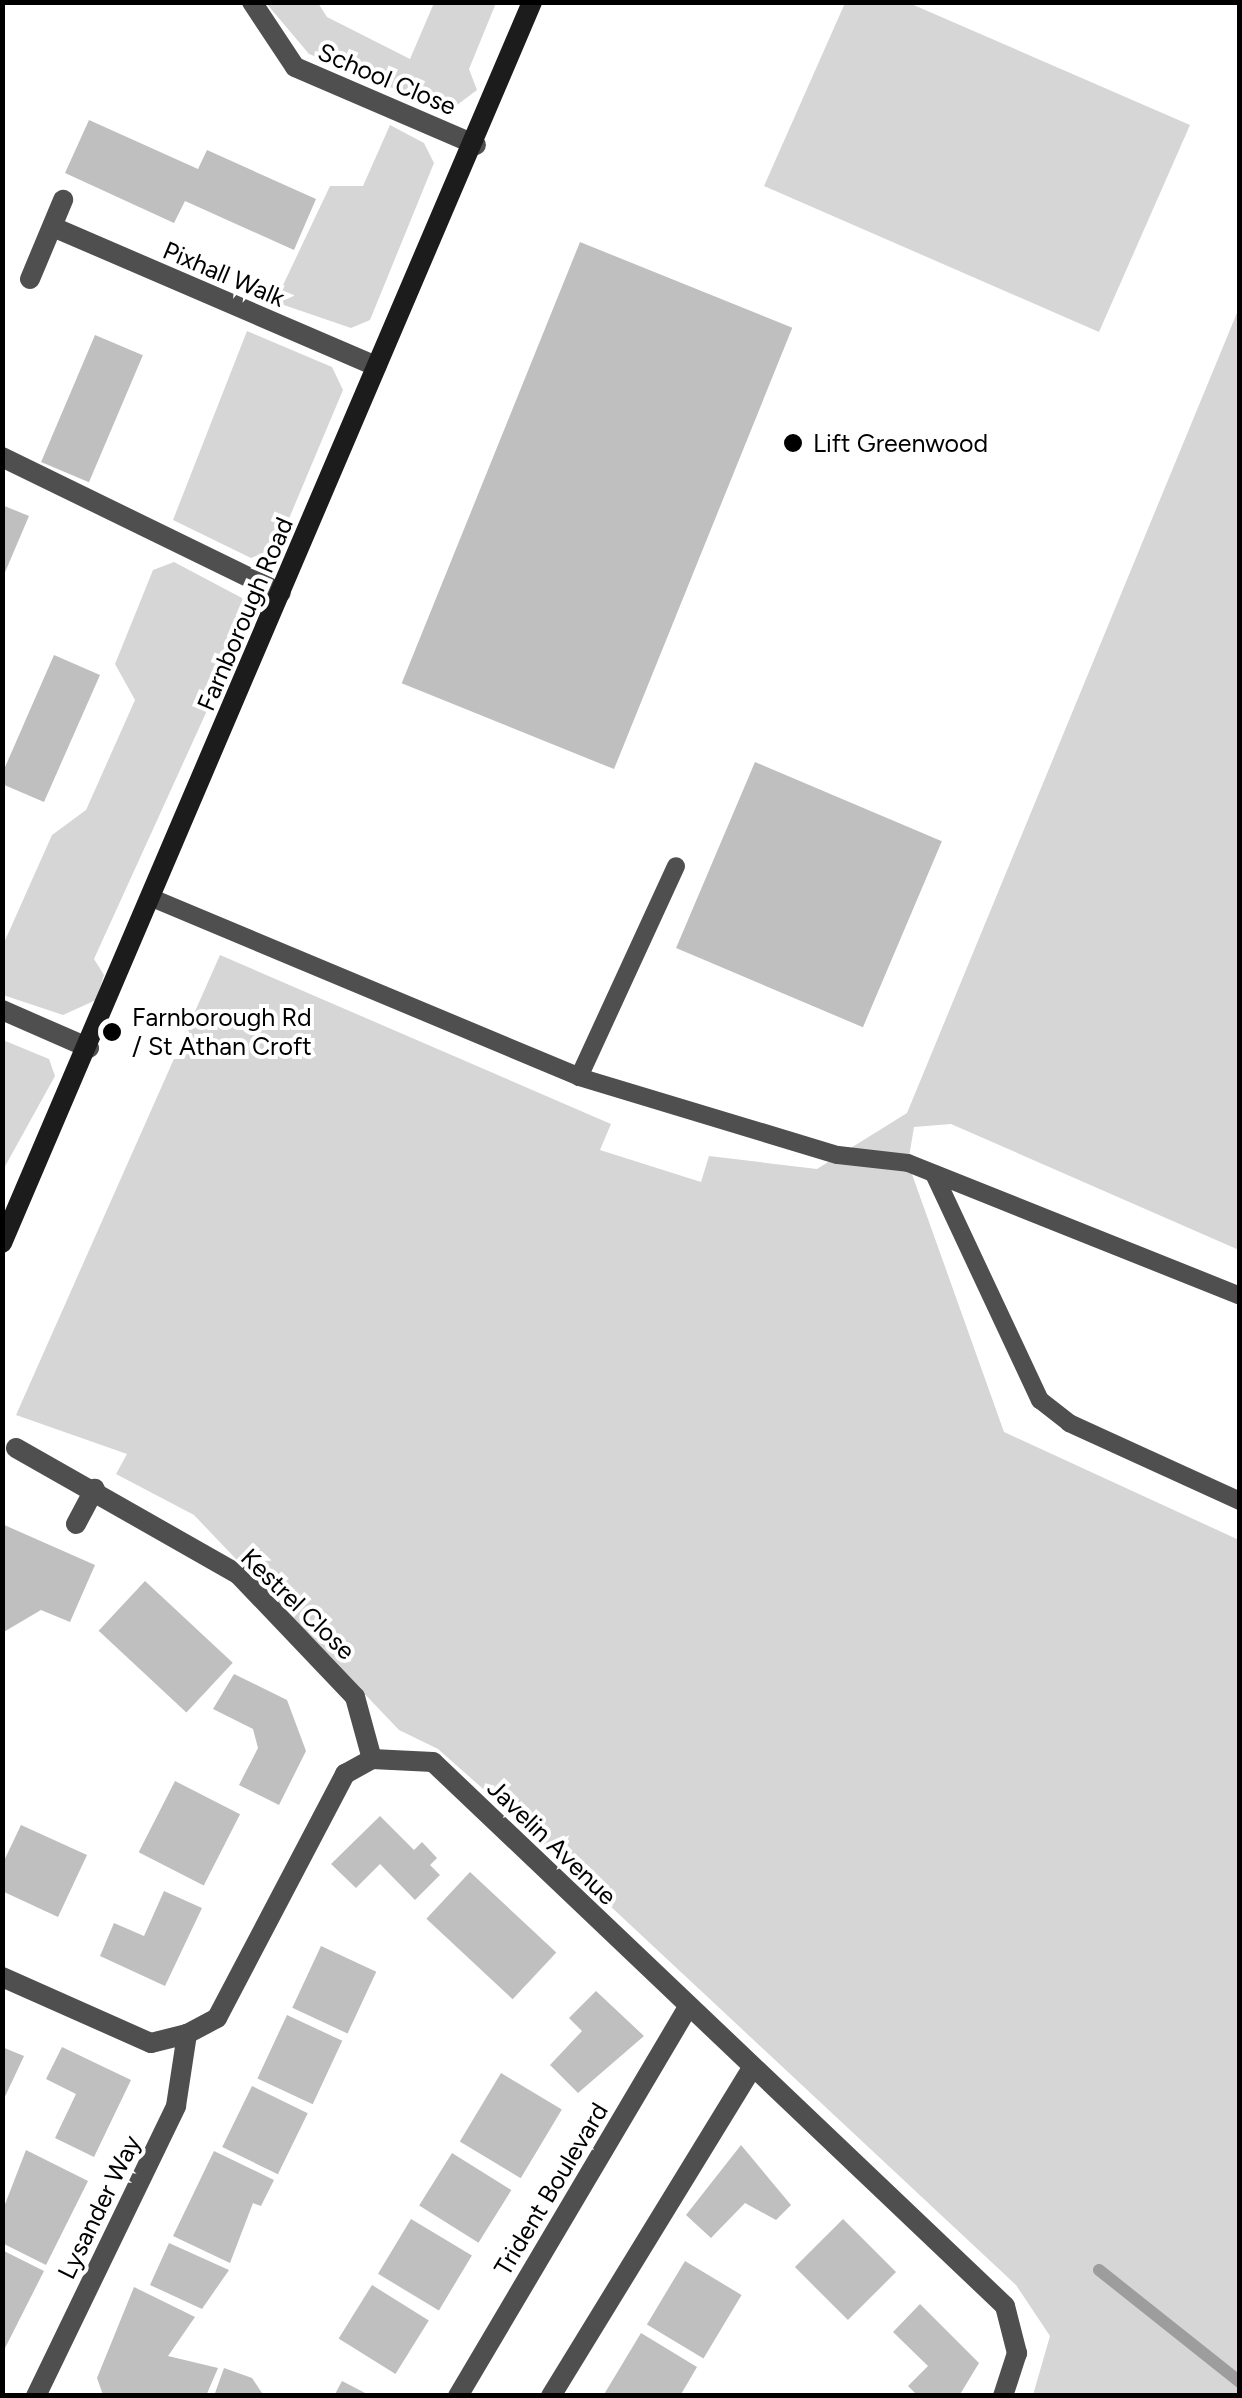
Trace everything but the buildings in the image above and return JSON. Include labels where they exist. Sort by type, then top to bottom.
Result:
[{"type":"street","name":"School Close","points":[[252,2],[295,67],[476,145]]},
{"type":"street","name":"Farnborough Road","points":[[2,1243],[89,1048],[376,366],[476,145],[532,2]]},
{"type":"street","points":[[30,279],[63,200]]},
{"type":"street","name":"Pixhall Walk","points":[[52,227],[376,366]]},
{"type":"street","points":[[2,457],[281,593]]},
{"type":"street","points":[[2,1010],[89,1048]]},
{"type":"street","name":"Kestrel Close","points":[[16,1448],[95,1488],[238,1574],[355,1697],[372,1760]]},
{"type":"street","points":[[76,1524],[95,1488]]},
{"type":"street","points":[[2,1977],[151,2043],[187,2034],[217,2018],[318,1810],[345,1774],[372,1760]]},
{"type":"street","name":"Javelin Avenue","points":[[372,1760],[434,1762],[687,2008],[1005,2306],[1017,2353],[1003,2396]]},
{"type":"street","name":"Trident Boulevard","points":[[458,2396],[687,2008]]},
{"type":"street","name":"Lysander Way","points":[[36,2396],[176,2106],[187,2034]]},
{"type":"street","points":[[550,2396],[752,2068]]},
{"type":"lane","points":[[579,1077],[676,866]]},
{"type":"lane","points":[[152,898],[579,1077],[838,1155],[934,1174],[1240,1296]]},
{"type":"lane","points":[[934,1174],[1040,1400],[1069,1423],[1240,1501]]},
{"type":"shaded area","points":[[266,3],[318,3],[327,17],[410,59],[434,3],[496,3],[469,69],[477,90],[449,111],[309,54]]},
{"type":"shaded area","points":[[845,3],[909,3],[1190,125],[1099,332],[764,186]]},
{"type":"shaded area","points":[[390,125],[424,143],[434,163],[370,320],[351,328],[275,302],[330,186],[363,186]]},
{"type":"shaded area","points":[[1239,308],[1239,1250],[951,1124],[914,1127],[908,1163],[1004,1432],[1239,1540],[1239,2395],[1033,2395],[1050,2336],[1016,2285],[517,1819],[438,1749],[399,1730],[194,1515],[116,1474],[127,1454],[16,1415],[220,955],[611,1124],[600,1150],[701,1182],[709,1156],[817,1169],[907,1113]]},
{"type":"shaded area","points":[[247,331],[332,367],[343,390],[277,547],[251,558],[173,520]]},
{"type":"shaded area","points":[[174,562],[242,598],[250,616],[94,959],[104,975],[96,1000],[63,1015],[3,995],[3,945],[52,835],[86,810],[135,700],[115,664],[153,570]]},
{"type":"shaded area","points":[[3,1040],[49,1059],[55,1076],[3,1170]]},
{"type":"waterway","points":[[1099,2270],[1240,2382]]},
{"type":"place","name":"Lift Greenwood","points":[[793,443]]},
{"type":"place","name":"Farnborough Rd / St Athan Croft","points":[[112,1032]]}]
